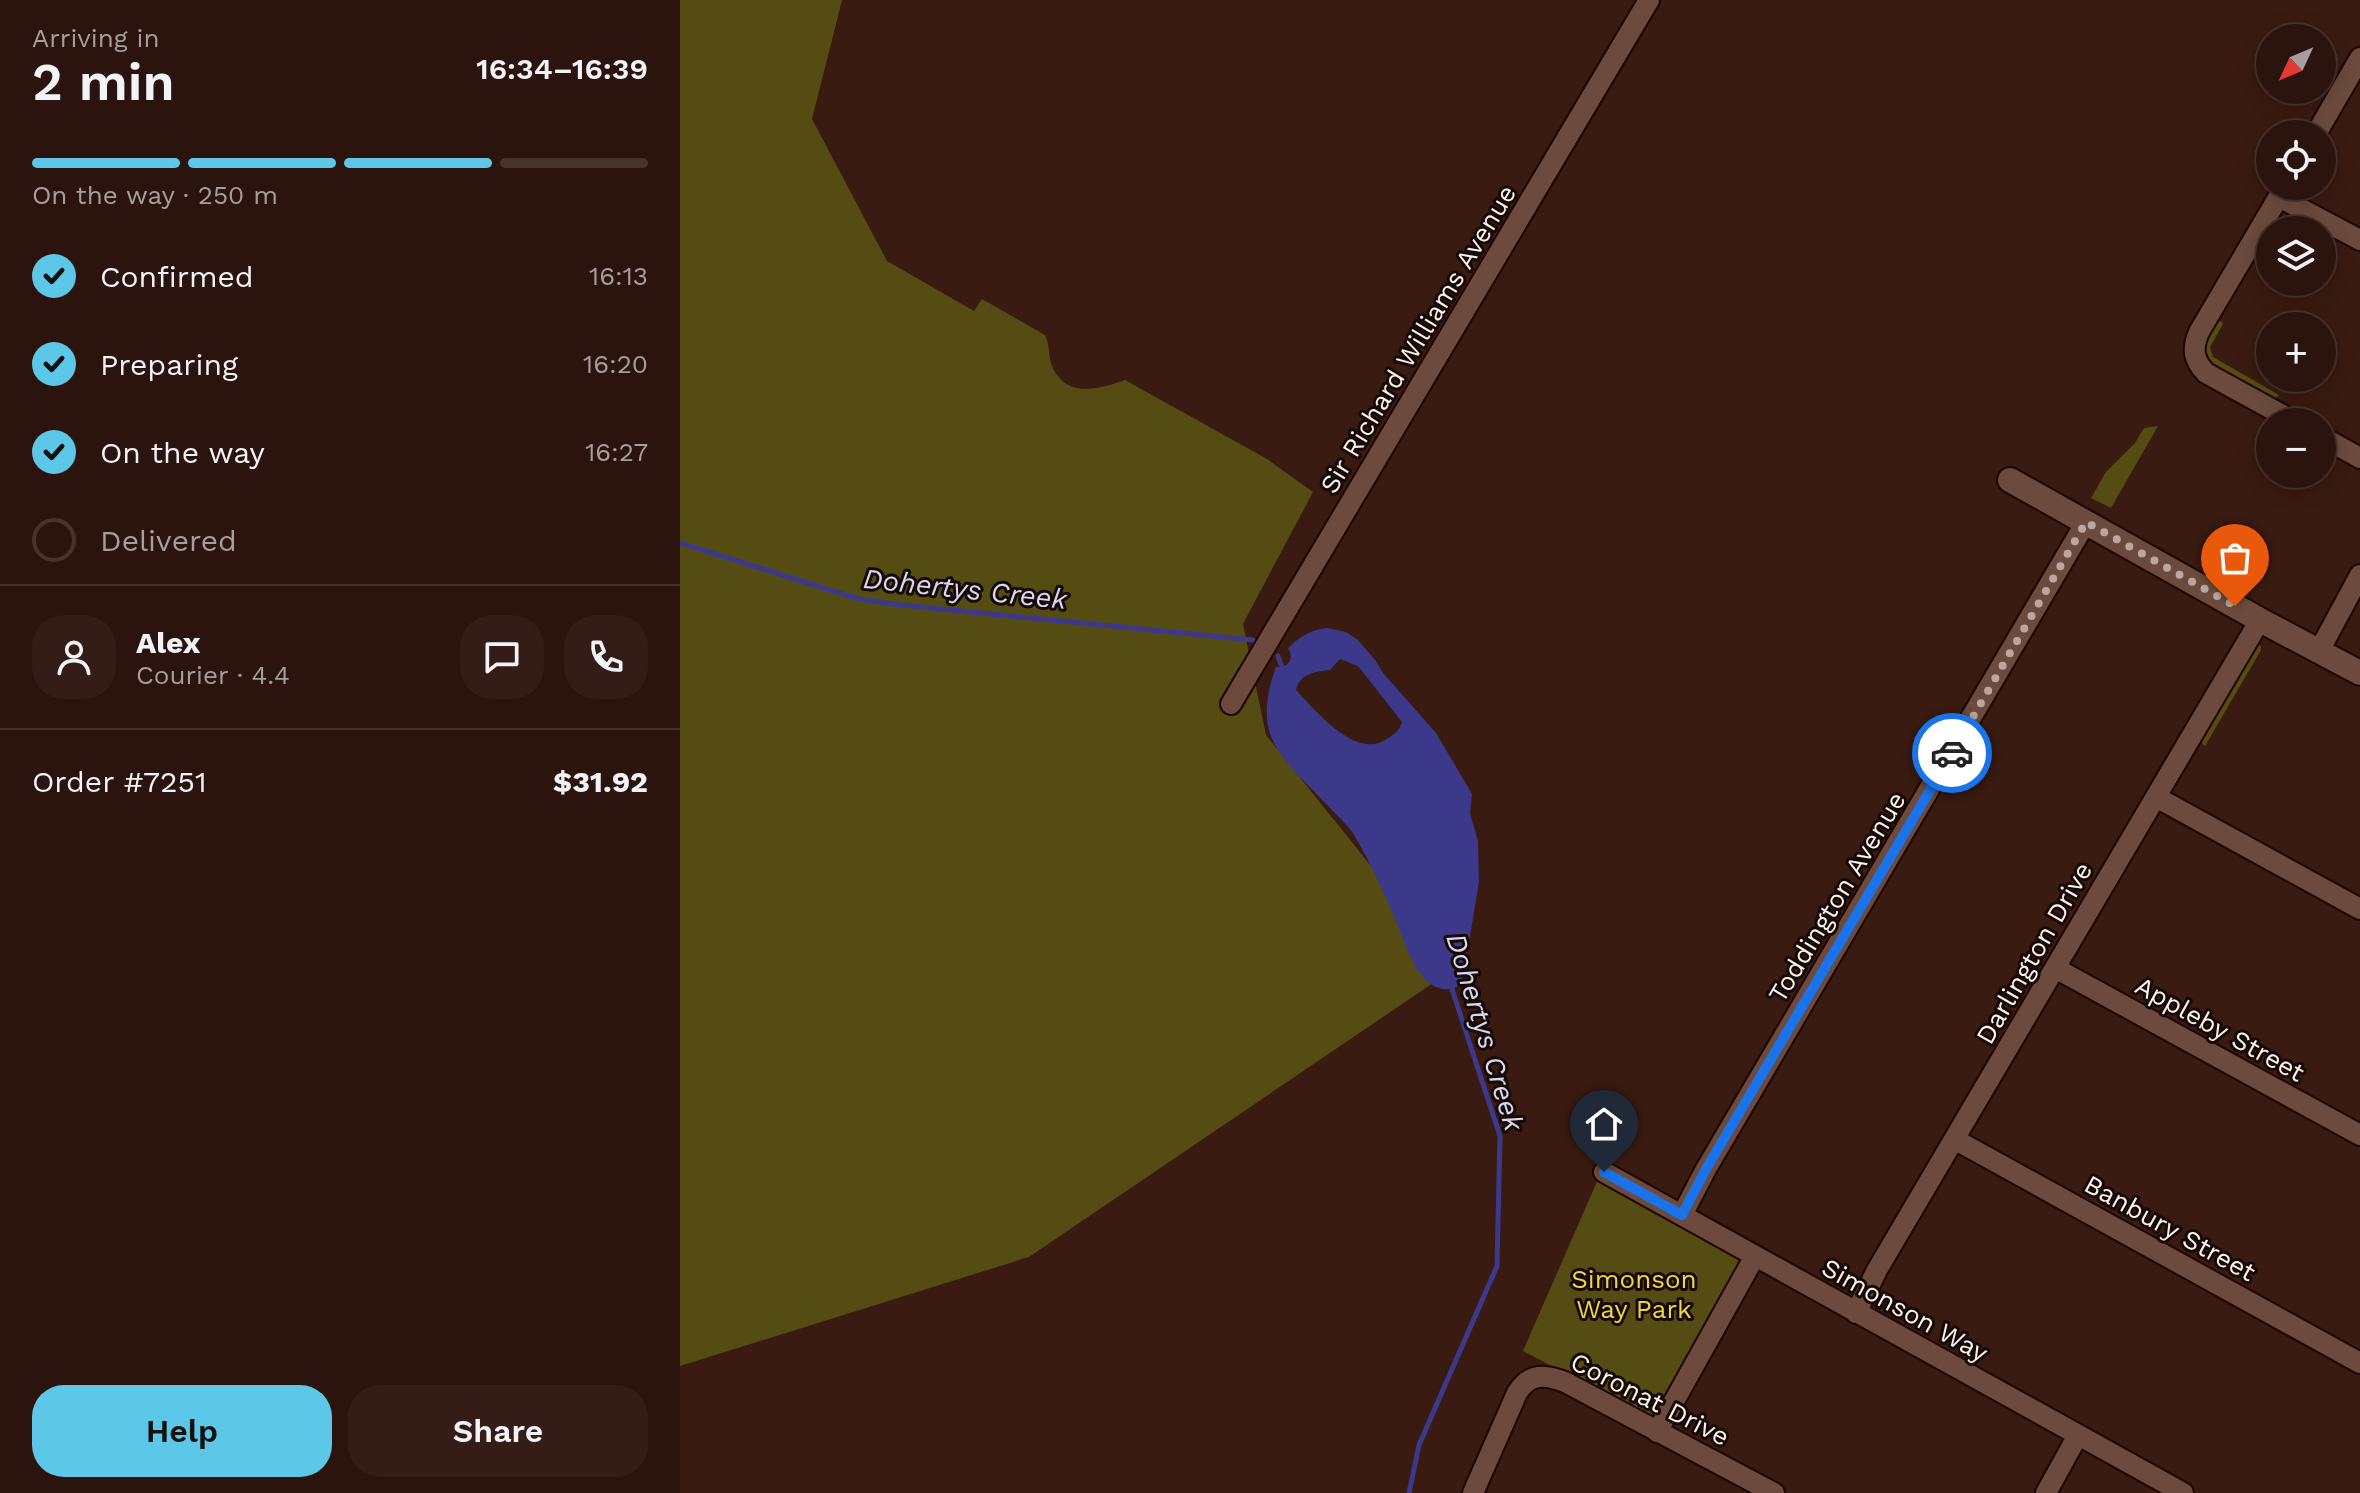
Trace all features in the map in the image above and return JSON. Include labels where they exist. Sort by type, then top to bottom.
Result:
[{"type":"street","name":"Sir Richard Williams Avenue","points":[[1231,704],[1649,0]]},
{"type":"street","points":[[2324,120],[2360,58]]},
{"type":"street","points":[[2270,408],[2206,373],[2196,359],[2194,347],[2199,332],[2277,200]]},
{"type":"street","points":[[2295,200],[2360,240]]},
{"type":"street","points":[[2336,445],[2360,458]]},
{"type":"street","points":[[2010,480],[2360,673]]},
{"type":"street","name":"Toddington Avenue","points":[[1682,1215],[1706,1169],[2086,522]]},
{"type":"street","points":[[2319,651],[2360,575]]},
{"type":"street","name":"Darlington Drive","points":[[1856,1313],[1877,1270],[2260,620]]},
{"type":"street","points":[[2156,797],[2360,909]]},
{"type":"street","name":"Appleby Street","points":[[2055,968],[2360,1135]]},
{"type":"street","name":"Banbury Street","points":[[1954,1139],[2360,1363]]},
{"type":"street","name":"Simonson Way","points":[[1604,1172],[2183,1493]]},
{"type":"street","points":[[1657,1432],[1755,1256]]},
{"type":"street","name":"Coronat Drive","points":[[1473,1493],[1517,1393],[1526,1381],[1538,1376],[1565,1382],[1774,1493]]},
{"type":"street","points":[[2046,1493],[2078,1435]]},
{"type":"green space","points":[[680,0],[842,0],[812,119],[887,261],[974,311],[982,299],[1045,335],[1052,366],[1066,383],[1084,389],[1125,380],[1267,459],[1313,492],[1243,624],[1266,735],[1371,866],[1470,958],[1029,1257],[680,1366]]},
{"type":"green space","points":[[2216,322],[2223,324],[2210,347],[2213,357],[2256,382],[2256,388],[2210,363],[2205,352],[2206,342]]},
{"type":"green space","points":[[2262,392],[2279,395],[2275,399]]},
{"type":"green space","points":[[2158,426],[2111,508],[2091,498],[2106,472],[2135,443],[2144,428]]},
{"type":"green space","points":[[2257,644],[2261,650],[2205,746],[2200,741]]},
{"type":"green space","name":"Simonson Way Park","points":[[1599,1177],[1738,1256],[1740,1265],[1655,1416],[1650,1418],[1523,1351]]},
{"type":"shaded area","points":[[1321,629],[1346,632],[1358,640],[1436,733],[1472,794],[1470,813],[1478,841],[1479,882],[1463,978],[1451,989],[1439,988],[1419,972],[1354,835],[1286,761],[1269,731],[1269,692],[1276,667],[1289,662],[1291,656],[1288,648],[1306,634]],"holes":[[[1340,659],[1358,666],[1402,722],[1393,735],[1373,744],[1361,743],[1336,730],[1296,690],[1305,677],[1330,670]]]},
{"type":"waterway","name":"Dohertys Creek","points":[[680,543],[859,599],[1253,640]]},
{"type":"waterway","name":"Dohertys Creek","points":[[1278,656],[1283,670]]},
{"type":"waterway","name":"Dohertys Creek","points":[[1409,1493],[1419,1445],[1497,1266],[1500,1136],[1450,983]]},
{"type":"way so far","points":[[1952,753],[2086,522],[2235,606]]},
{"type":"route","points":[[1604,1172],[1682,1215],[1706,1169],[1952,753]]}]
